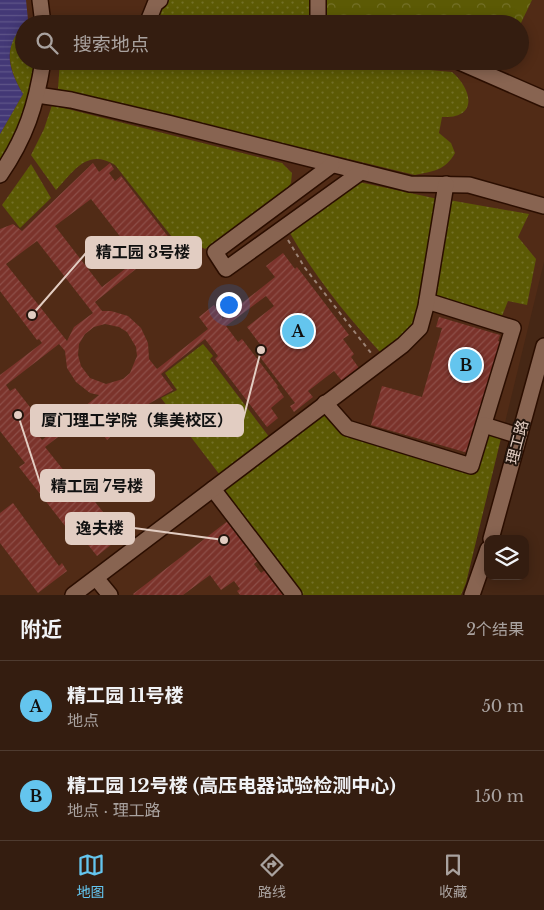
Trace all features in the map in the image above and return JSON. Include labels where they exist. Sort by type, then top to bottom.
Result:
[{"type":"street","points":[[40,0],[42,15]]},
{"type":"street","points":[[151,15],[155,4],[160,0]]},
{"type":"street","points":[[318,0],[318,15]]},
{"type":"street","points":[[0,175],[28,123],[37,95],[41,70]]},
{"type":"street","points":[[478,70],[544,99]]},
{"type":"street","points":[[37,95],[71,100],[127,113],[410,184],[469,185],[544,206]]},
{"type":"street","points":[[332,164],[214,252],[226,269],[361,172]]},
{"type":"street","points":[[73,595],[403,345],[420,328],[427,301],[446,184]]},
{"type":"street","points":[[326,403],[347,428],[471,466],[513,328],[427,301]]},
{"type":"street","name":"理工路","points":[[492,535],[544,346]]},
{"type":"street","points":[[484,424],[519,436]]},
{"type":"street","points":[[213,489],[294,595]]},
{"type":"street","points":[[472,595],[484,560]]},
{"type":"street","points":[[96,578],[110,595]]},
{"type":"path","points":[[282,229],[305,268],[362,343],[380,362]]},
{"type":"shaded area","points":[[0,0],[544,0],[544,262],[466,583],[461,595],[0,595]]},
{"type":"shaded area","points":[[0,0],[26,0],[28,15],[15,15],[15,36],[10,56],[13,74],[23,94],[0,134]]},
{"type":"green space","points":[[167,0],[312,0],[311,15],[157,15],[157,10]]},
{"type":"green space","points":[[326,0],[532,0],[525,15],[325,15]]},
{"type":"green space","points":[[15,36],[15,70],[35,70],[23,113],[14,136],[0,161],[0,134],[23,94],[11,67],[10,49]]},
{"type":"green space","points":[[59,70],[430,70],[452,72],[464,87],[468,95],[468,102],[467,108],[462,113],[442,117],[439,133],[451,143],[455,153],[451,159],[443,167],[415,175],[58,89]]},
{"type":"green space","points":[[52,105],[282,163],[292,173],[291,183],[287,189],[205,249],[182,237],[172,237],[115,165],[105,160],[89,160],[82,164],[56,190],[31,155],[44,129]]},
{"type":"green space","points":[[31,164],[51,198],[20,228],[2,205]]},
{"type":"green space","points":[[359,182],[438,199],[416,321],[398,339],[380,352],[332,295],[290,233]]},
{"type":"green space","points":[[449,200],[529,214],[518,237],[536,259],[527,305],[508,301],[502,316],[433,296]]},
{"type":"green space","points":[[203,344],[213,356],[210,359],[270,438],[220,475],[161,398],[177,390],[165,373]]},
{"type":"green space","points":[[325,412],[351,437],[362,436],[465,469],[488,434],[502,434],[466,583],[461,595],[299,595],[225,496],[226,485]]},
{"type":"building","points":[[93,163],[99,172],[110,163],[114,169],[109,173],[115,181],[121,176],[170,239],[166,241],[169,245],[172,242],[181,258],[168,268],[157,252],[95,302],[102,311],[111,311],[128,316],[141,328],[148,343],[149,359],[157,369],[208,329],[199,317],[214,305],[222,319],[275,277],[266,266],[283,253],[295,269],[297,267],[349,335],[343,339],[354,354],[351,357],[359,368],[342,381],[334,371],[308,391],[313,397],[294,412],[290,406],[295,403],[257,353],[263,348],[247,327],[274,306],[266,296],[226,326],[238,342],[242,339],[278,386],[284,397],[271,408],[278,418],[267,427],[215,359],[218,356],[205,339],[161,374],[173,390],[138,410],[107,440],[88,414],[45,447],[65,472],[69,469],[122,536],[97,556],[81,536],[76,540],[19,467],[25,463],[0,431],[0,375],[42,343],[39,339],[37,340],[0,291],[0,229],[13,224],[22,231]],"holes":[[[91,199],[129,248],[135,244],[144,254],[102,287],[55,226]],[[37,241],[93,313],[74,327],[67,341],[6,264]],[[105,324],[119,327],[127,332],[136,347],[137,356],[130,373],[123,379],[106,384],[90,378],[81,366],[78,355],[79,344],[85,334],[94,327]],[[59,344],[65,351],[67,368],[76,382],[90,393],[99,395],[42,440],[39,436],[48,430],[15,388],[10,391],[6,385]]]},
{"type":"building","points":[[439,317],[500,335],[498,341],[506,344],[468,453],[371,425],[382,386],[422,397],[442,328],[436,327]]},
{"type":"building","points":[[13,503],[59,566],[62,563],[67,571],[38,593],[0,543],[0,513]]},
{"type":"building","points":[[229,520],[259,560],[254,564],[261,573],[265,570],[270,576],[274,572],[291,595],[240,595],[237,591],[240,589],[234,581],[221,590],[210,575],[183,595],[133,594]]},
{"type":"place","name":"精工园 3号楼","points":[[32,315]]},
{"type":"place","name":"精工园 11号楼","points":[[298,331]]},
{"type":"place","name":"厦门理工学院（集美校区）","points":[[261,350]]},
{"type":"place","name":"精工园 12号楼 (高压电器试验检测中心)","points":[[466,365]]},
{"type":"place","name":"精工园 7号楼","points":[[18,415]]},
{"type":"place","name":"逸夫楼","points":[[224,540]]}]
